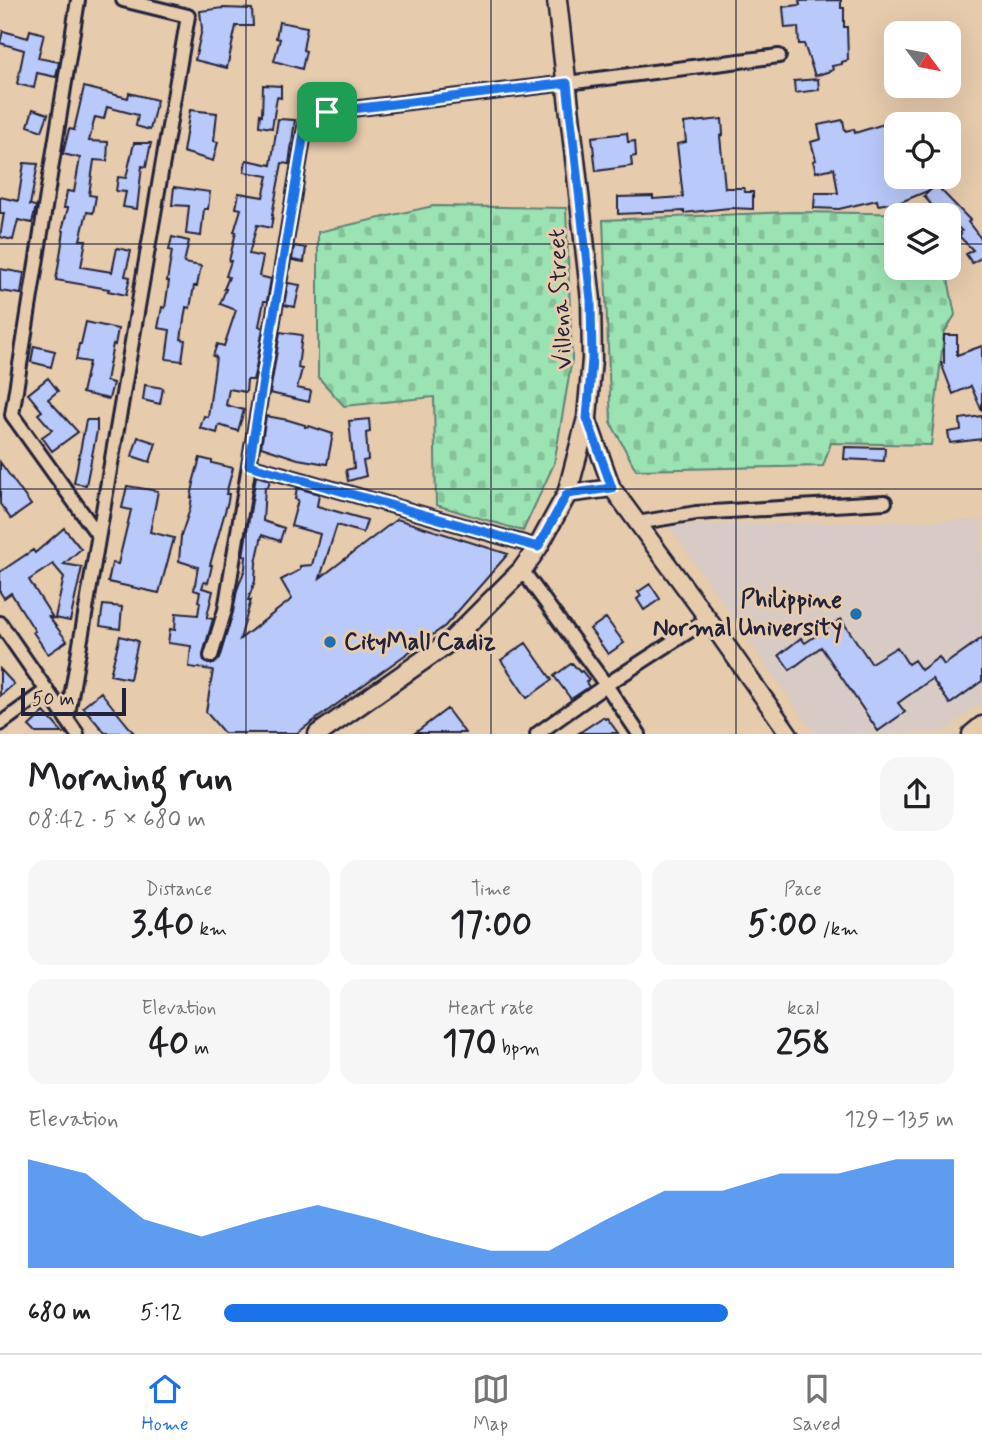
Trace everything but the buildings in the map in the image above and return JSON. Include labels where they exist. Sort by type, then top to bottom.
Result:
[{"type":"main road","name":"Villena Street","points":[[317,733],[452,640],[522,570],[567,494],[587,418],[592,359],[591,300],[557,0]]},
{"type":"street","points":[[78,0],[12,415],[98,535]]},
{"type":"street","points":[[66,720],[188,16],[122,0]]},
{"type":"street","points":[[211,656],[225,610],[306,121],[327,112],[779,55]]},
{"type":"street","points":[[587,418],[612,488],[789,733]]},
{"type":"street","points":[[249,465],[538,547]]},
{"type":"street","points":[[567,494],[612,488]]},
{"type":"street","points":[[637,523],[696,513],[885,502]]},
{"type":"street","points":[[522,570],[639,733]]},
{"type":"street","points":[[537,733],[708,619]]},
{"type":"street","points":[[0,622],[77,733]]},
{"type":"street","points":[[0,724],[47,690]]},
{"type":"street","points":[[971,733],[982,726]]},
{"type":"shaded area","name":"Philippine Normal University","points":[[982,520],[982,703],[941,733],[814,733],[668,525]]},
{"type":"green space","points":[[433,206],[566,208],[572,359],[554,464],[523,531],[436,505],[434,397],[344,406],[318,377],[318,232]]},
{"type":"green space","points":[[792,212],[884,213],[884,280],[948,280],[955,315],[944,333],[931,445],[831,443],[823,466],[636,470],[611,423],[603,220]]},
{"type":"place","name":"Philippine Normal University","points":[[856,614]]},
{"type":"place","name":"CityMall Cadiz","points":[[330,642]]},
{"type":"route","points":[[567,83],[591,300],[592,359],[587,418],[612,488],[567,494],[538,547],[249,465],[306,121],[327,112],[567,83]]}]
